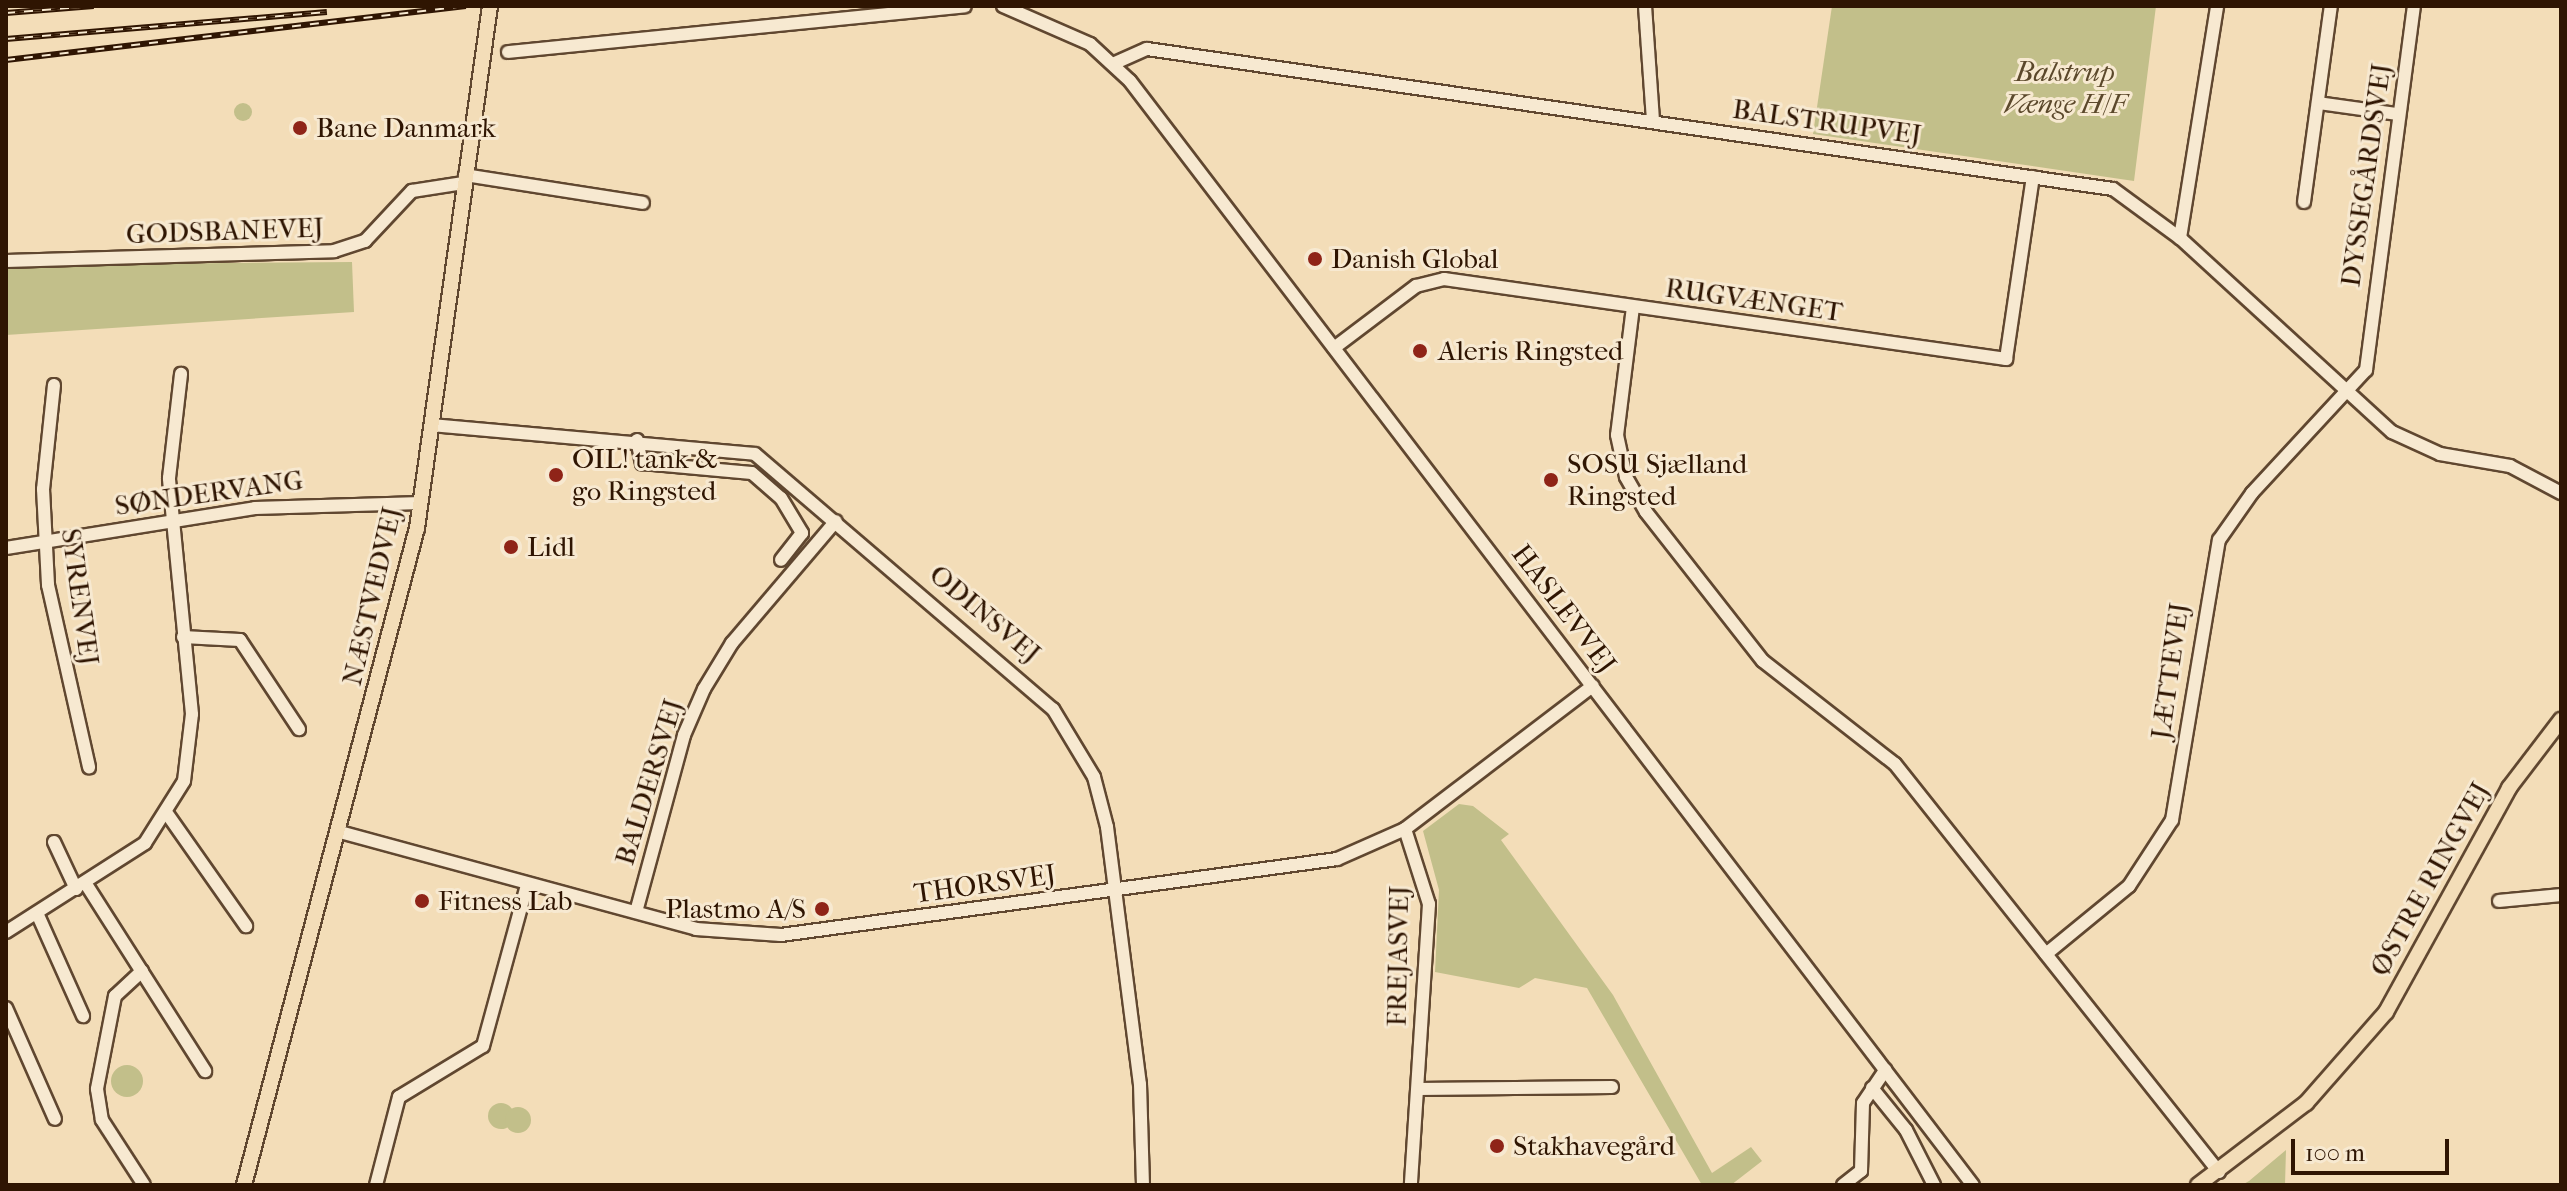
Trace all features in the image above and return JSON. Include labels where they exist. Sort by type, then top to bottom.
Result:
[{"type":"main road","name":"NÆSTVEDVEJ","points":[[244,1185],[340,832],[421,503],[490,6]]},
{"type":"main road","name":"ØSTRE RINGVEJ","points":[[2198,1185],[2306,1103],[2386,1012],[2509,788],[2561,720]]},
{"type":"street","points":[[508,52],[965,6]]},
{"type":"street","points":[[1003,6],[1063,29],[1115,63]]},
{"type":"street","points":[[1645,6],[1653,121]]},
{"type":"street","points":[[2180,238],[2217,6]]},
{"type":"street","points":[[2304,202],[2331,6]]},
{"type":"street","name":"DYSSEGÅRDSVEJ","points":[[2350,393],[2373,349],[2374,270],[2414,6]]},
{"type":"street","name":"BALSTRUPVEJ","points":[[1115,63],[1147,49],[2113,189],[2180,238],[2350,393],[2413,445],[2510,466],[2561,493]]},
{"type":"street","name":"HASLEVVEJ","points":[[1115,63],[1973,1185]]},
{"type":"street","points":[[2318,103],[2397,114]]},
{"type":"street","name":"RUGVÆNGET","points":[[1334,348],[1429,280],[2006,359],[2033,177]]},
{"type":"street","name":"GODSBANEVEJ","points":[[8,257],[334,251],[365,241],[412,191],[464,179],[643,203]]},
{"type":"street","points":[[1633,307],[1616,424],[1636,496],[1763,661],[1870,739],[2219,1172]]},
{"type":"street","points":[[6,932],[145,843],[168,815],[192,738],[170,522],[181,374]]},
{"type":"street","name":"SYRENVEJ","points":[[54,385],[45,542],[61,657],[89,767]]},
{"type":"street","name":"JÆTTEVEJ","points":[[2046,954],[2129,886],[2172,820],[2219,540],[2252,493],[2350,393]]},
{"type":"street","name":"ODINSVEJ","points":[[431,425],[736,448],[781,476],[836,521],[1053,709],[1094,777],[1115,891],[1140,1084],[1143,1185]]},
{"type":"street","points":[[637,440],[642,463],[752,473],[771,489],[802,533],[781,560]]},
{"type":"street","points":[[771,489],[781,476]]},
{"type":"street","name":"SØNDERVANG","points":[[6,548],[310,502],[421,503]]},
{"type":"street","name":"BALDERSVEJ","points":[[636,912],[684,735],[704,689],[732,643],[836,521]]},
{"type":"street","points":[[183,637],[240,640],[299,729]]},
{"type":"street","name":"THORSVEJ","points":[[340,832],[527,885],[726,934],[781,935],[1337,859],[1405,829],[1593,686]]},
{"type":"street","points":[[168,815],[246,926]]},
{"type":"street","name":"FREJASVEJ","points":[[1405,829],[1429,904],[1411,1185]]},
{"type":"street","points":[[54,842],[81,886],[142,971],[205,1071]]},
{"type":"street","points":[[376,1185],[399,1097],[483,1046],[527,885]]},
{"type":"street","points":[[2499,901],[2561,895]]},
{"type":"street","points":[[37,913],[83,1016]]},
{"type":"street","points":[[142,971],[115,996],[97,1089],[102,1120],[144,1185]]},
{"type":"street","points":[[6,1008],[55,1119]]},
{"type":"street","points":[[1843,1185],[1861,1171],[1863,1103],[1885,1070]]},
{"type":"street","points":[[1418,1089],[1612,1087]]},
{"type":"street","points":[[1872,1088],[1906,1130],[1934,1185]]},
{"type":"green space","name":"Balstrup Vænge H/F","points":[[1832,6],[2156,6],[2134,181],[1813,134]]},
{"type":"green space","points":[[243,103],[250,105],[250,119],[243,121],[236,119],[234,112],[236,105]]},
{"type":"green space","points":[[352,262],[354,312],[6,335],[6,265]]},
{"type":"green space","points":[[1459,804],[1473,806],[1509,834],[1501,840],[1613,995],[1712,1173],[1751,1147],[1762,1161],[1731,1185],[1702,1185],[1587,988],[1535,978],[1519,988],[1435,972],[1439,890],[1423,831]]},
{"type":"green space","points":[[127,1065],[138,1070],[143,1081],[138,1092],[127,1097],[116,1092],[111,1081],[116,1070]]},
{"type":"green space","points":[[501,1103],[510,1107],[514,1116],[510,1125],[501,1129],[492,1125],[488,1116],[492,1107]]},
{"type":"green space","points":[[518,1107],[527,1111],[531,1120],[527,1129],[518,1133],[509,1129],[505,1120],[509,1111]]},
{"type":"green space","points":[[2286,1150],[2285,1185],[2242,1185],[2249,1181]]},
{"type":"railway","points":[[6,13],[94,6]]},
{"type":"railway","points":[[6,60],[466,6]]},
{"type":"railway","points":[[6,39],[327,12]]},
{"type":"place","name":"Bane Danmark","points":[[300,128]]},
{"type":"place","name":"Danish Global","points":[[1315,259]]},
{"type":"place","name":"Aleris Ringsted","points":[[1420,351]]},
{"type":"place","name":"OIL! tank & go Ringsted","points":[[556,475]]},
{"type":"place","name":"SOSU Sjælland Ringsted","points":[[1551,480]]},
{"type":"place","name":"Lidl","points":[[511,547]]},
{"type":"place","name":"Fitness Lab","points":[[422,901]]},
{"type":"place","name":"Plastmo A/S","points":[[822,909]]},
{"type":"place","name":"Stakhavegård","points":[[1497,1146]]}]
